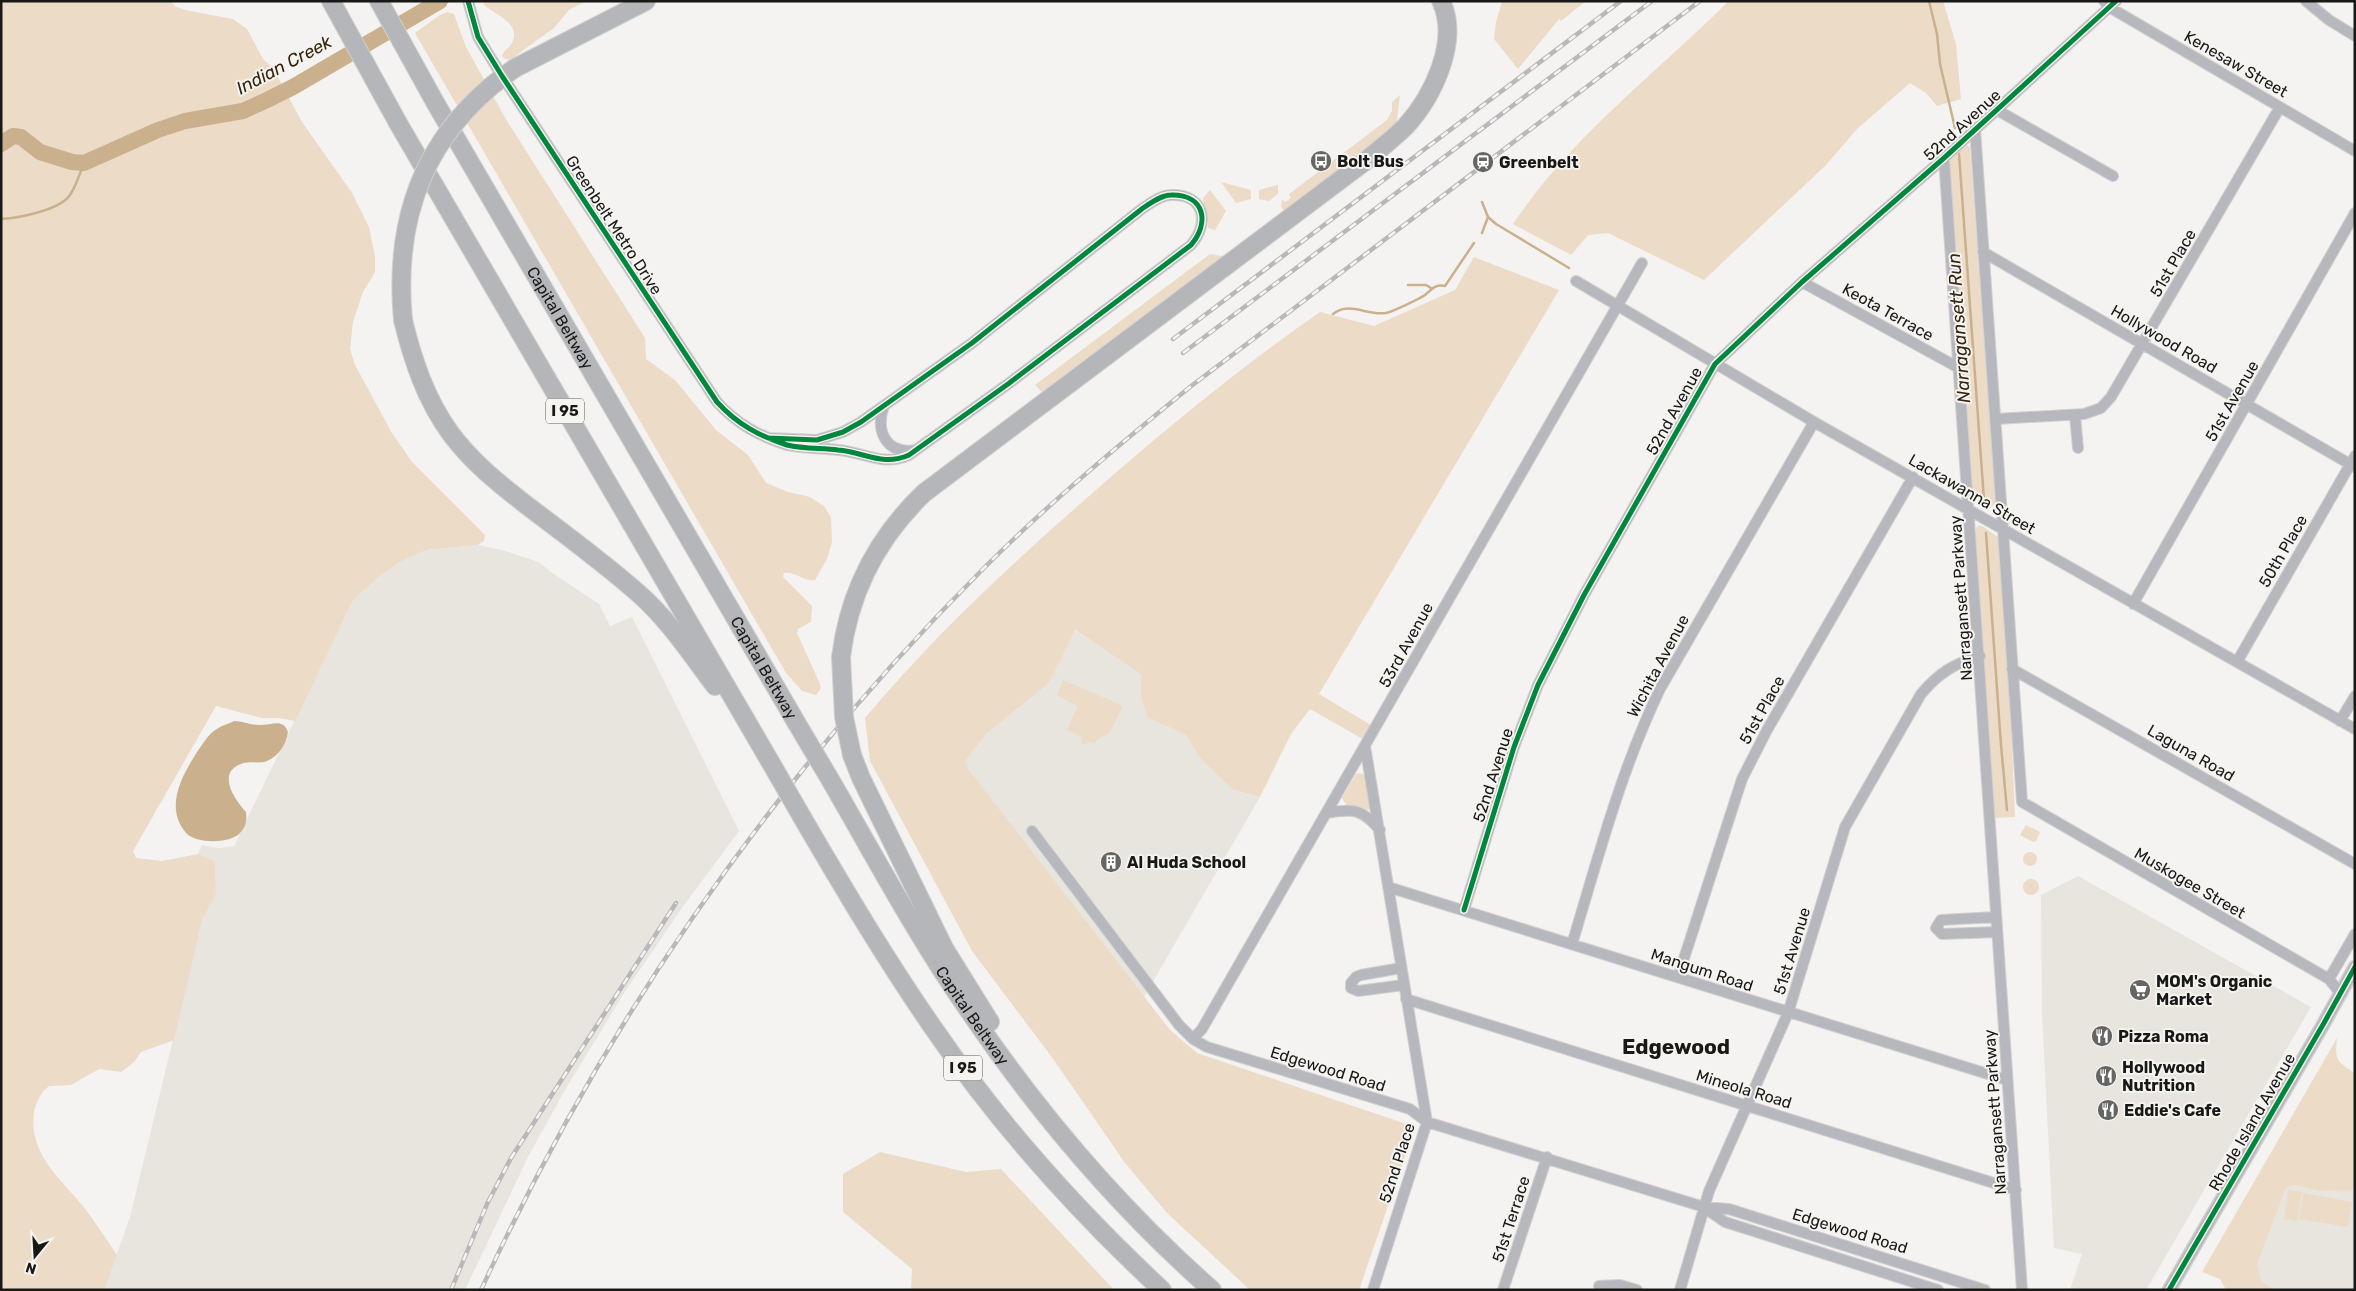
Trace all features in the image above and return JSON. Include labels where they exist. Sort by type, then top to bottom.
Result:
[{"type":"highway","name":"I 95","points":[[331,1],[364,63],[802,817],[899,977],[978,1088],[1067,1195],[1162,1290]]},
{"type":"highway","points":[[646,1],[516,68],[494,83],[461,115],[433,154],[422,176],[407,220],[403,244],[401,278],[403,320],[420,379],[450,433],[470,458],[640,594],[661,617],[768,758]]},
{"type":"highway","points":[[1061,1132],[1000,1040],[944,948],[876,811],[852,756],[844,717],[842,657],[851,606],[865,570],[892,527],[924,492],[1389,142],[1421,106],[1441,65],[1446,44],[1447,25],[1441,1]]},
{"type":"highway","name":"Capital Beltway","points":[[382,7],[796,722],[932,954],[966,1008],[1006,1063],[1090,1168],[1154,1235],[1212,1290]]},
{"type":"street","points":[[2306,1],[2329,20],[2355,36]]},
{"type":"street","name":"Kenesaw Street","points":[[2110,3],[2355,151]]},
{"type":"street","name":"52nd Avenue","points":[[1464,910],[1514,746],[1538,685],[1584,595],[1715,364],[1802,282],[1997,110],[2110,3]]},
{"type":"street","name":"Greenbelt Metro Drive","points":[[469,6],[478,37],[502,76],[717,402],[738,422],[753,432],[768,438]]},
{"type":"street","name":"51st Place","points":[[1994,419],[2075,416],[2101,408],[2115,391],[2144,344],[2280,107]]},
{"type":"street","points":[[1997,110],[2113,176]]},
{"type":"street","points":[[1975,129],[2012,669]]},
{"type":"street","name":"Narragansett Parkway","points":[[1944,158],[1970,509],[2022,1290]]},
{"type":"street","points":[[1170,195],[1185,198],[1199,206],[1203,220],[1202,228],[1199,236],[1191,245],[916,450],[900,459],[884,461],[845,450],[794,447],[768,438],[806,441],[826,438],[852,428],[972,343],[1143,208],[1161,197],[1170,195]]},
{"type":"street","name":"51st Avenue","points":[[2133,604],[2247,406],[2355,212]]},
{"type":"street","name":"Hollywood Road","points":[[1983,252],[2144,344],[2247,406],[2353,462]]},
{"type":"street","name":"53rd Avenue","points":[[1193,1039],[1202,1029],[1327,813],[1642,263]]},
{"type":"street","name":"Lackawanna Street","points":[[1576,281],[1814,422],[2355,729]]},
{"type":"street","name":"Keota Terrace","points":[[1802,282],[1959,368]]},
{"type":"street","points":[[884,406],[880,426],[887,441],[898,449],[916,450]]},
{"type":"street","points":[[2075,416],[2078,448]]},
{"type":"street","name":"Wichita Avenue","points":[[1572,944],[1612,812],[1640,732],[1660,689],[1814,422]]},
{"type":"street","name":"50th Place","points":[[2237,662],[2353,462]]},
{"type":"street","name":"51st Place","points":[[1678,978],[1742,778],[1772,722],[1913,477]]},
{"type":"street","name":"51st Avenue","points":[[1680,1290],[1709,1191],[1788,1013],[1845,827],[1921,694],[1937,677],[1956,663],[1980,656]]},
{"type":"street","name":"Muskogee Street","points":[[2012,669],[2022,802],[2329,979],[2340,993]]},
{"type":"street","name":"Laguna Road","points":[[2012,669],[2355,864]]},
{"type":"street","points":[[2340,721],[2355,696]]},
{"type":"street","name":"52nd Place","points":[[1365,746],[1427,1122],[1373,1290]]},
{"type":"street","points":[[1327,813],[1348,809],[1367,815],[1380,830]]},
{"type":"street","name":"Edgewood Road","points":[[1032,831],[1157,996],[1193,1039],[1207,1047],[1410,1109],[1427,1122],[1548,1157],[1704,1207],[1729,1209],[1985,1290]]},
{"type":"street","name":"Mangum Road","points":[[1388,887],[2007,1080]]},
{"type":"street","points":[[1996,917],[1941,920],[1936,928],[1942,934],[1997,932]]},
{"type":"street","points":[[2329,979],[2355,934]]},
{"type":"street","name":"Rhode Island Avenue","points":[[2169,1290],[2355,966]]},
{"type":"street","points":[[1401,968],[1356,977],[1350,983],[1351,988],[1358,991],[1404,985]]},
{"type":"street","name":"Mineola Road","points":[[1406,999],[2016,1190]]},
{"type":"street","name":"51st Terrace","points":[[1503,1290],[1548,1157]]},
{"type":"street","name":"Edgewood Road","points":[[1704,1207],[1725,1222],[1938,1290]]},
{"type":"street","points":[[1599,1286],[1620,1285],[1637,1290]]},
{"type":"shaded area","points":[[1,1],[170,1],[176,7],[190,11],[233,19],[247,29],[263,59],[273,68],[302,122],[352,193],[369,227],[375,256],[375,272],[363,292],[353,322],[350,349],[355,365],[392,433],[412,462],[485,535],[484,541],[478,545],[426,550],[400,562],[381,575],[353,600],[295,721],[279,718],[262,718],[216,706],[133,851],[136,858],[162,861],[198,854],[215,861],[216,894],[202,920],[174,1040],[141,1052],[134,1062],[121,1072],[99,1069],[71,1085],[49,1086],[41,1094],[35,1108],[34,1128],[36,1142],[42,1154],[49,1166],[86,1210],[117,1255],[104,1290],[1,1290]]},
{"type":"shaded area","points":[[484,1],[586,1],[569,10],[554,28],[512,59],[505,59],[502,56],[512,43],[513,30],[506,20],[484,5]]},
{"type":"shaded area","points":[[1502,1],[1586,1],[1561,21],[1559,19],[1518,69],[1494,39],[1496,22]]},
{"type":"shaded area","points":[[1729,1],[1943,1],[1956,44],[1961,99],[1937,106],[1926,93],[1910,83],[1858,128],[1826,165],[1704,280],[1608,233],[1588,235],[1571,255],[1513,224],[1536,193],[1587,135]]},
{"type":"shaded area","points":[[447,12],[454,14],[466,47],[507,121],[645,338],[646,359],[675,380],[716,430],[748,455],[766,483],[788,492],[810,497],[824,506],[831,517],[832,542],[827,559],[815,580],[788,573],[784,573],[783,577],[812,606],[811,622],[798,629],[797,633],[820,684],[821,688],[816,695],[802,691],[786,673],[415,33]]},
{"type":"shaded area","points":[[1400,95],[1396,129],[1286,213],[1281,207],[1282,199],[1285,202],[1291,198],[1289,194],[1387,120],[1392,111],[1392,102]]},
{"type":"shaded area","points":[[1964,144],[1970,147],[1996,503],[1989,509],[1972,496],[1948,163]]},
{"type":"shaded area","points":[[1221,182],[1251,190],[1251,199],[1236,203]]},
{"type":"shaded area","points":[[1278,185],[1278,194],[1269,201],[1259,199],[1259,190]]},
{"type":"shaded area","points":[[1210,190],[1226,211],[1215,230],[1208,228],[1203,198]]},
{"type":"shaded area","points":[[1210,254],[1228,257],[1045,395],[1035,385]]},
{"type":"shaded area","points":[[1474,257],[1559,290],[1319,694],[1376,728],[1368,742],[1310,709],[1291,734],[1260,797],[1233,790],[1200,758],[1186,735],[1147,717],[1141,697],[1141,674],[1075,630],[1049,683],[986,734],[965,761],[969,770],[1170,1030],[1197,1053],[1415,1127],[1359,1290],[1250,1290],[1167,1213],[1125,1163],[1054,1060],[972,951],[870,761],[865,718],[944,631],[1029,549],[1144,448],[1260,356],[1320,312],[1374,326],[1455,290]]},
{"type":"shaded area","points":[[1977,526],[1982,526],[1998,537],[2010,703],[2015,817],[1994,818],[1975,533]]},
{"type":"shaded area","points":[[478,545],[502,550],[539,562],[552,573],[599,604],[610,626],[632,617],[739,831],[684,905],[626,990],[565,1090],[529,1155],[465,1290],[104,1290],[130,1217],[202,920],[216,894],[215,861],[198,854],[202,845],[219,848],[234,846],[353,600],[381,575],[400,562],[426,550]]},
{"type":"shaded area","points":[[1074,630],[1142,674],[1141,697],[1147,717],[1186,735],[1200,758],[1233,790],[1260,797],[1144,997],[969,770],[965,761],[986,734],[1049,683]]},
{"type":"shaded area","points":[[1063,680],[1123,706],[1110,732],[1096,740],[1095,743],[1087,741],[1086,745],[1081,743],[1082,737],[1067,730],[1078,706],[1057,695]]},
{"type":"shaded area","points":[[234,721],[256,725],[280,723],[286,727],[288,732],[284,745],[271,759],[264,762],[244,763],[235,767],[230,772],[229,779],[232,793],[246,812],[246,823],[240,833],[235,837],[221,841],[205,841],[191,837],[186,833],[176,813],[176,802],[181,781],[206,739],[219,728]]},
{"type":"shaded area","points":[[1360,773],[1366,776],[1371,808],[1368,810],[1347,806],[1342,798],[1356,774]]},
{"type":"shaded area","points":[[2026,825],[2040,832],[2036,841],[2033,842],[2020,835]]},
{"type":"shaded area","points":[[2027,852],[2033,852],[2037,859],[2033,866],[2027,866],[2023,862],[2023,856]]},
{"type":"shaded area","points":[[2078,876],[2311,1007],[2146,1290],[2070,1290],[2082,1254],[2054,1248],[2042,1015],[2041,895]]},
{"type":"shaded area","points":[[2031,879],[2037,881],[2039,887],[2037,893],[2031,895],[2025,893],[2023,887],[2025,881]]},
{"type":"shaded area","points":[[2337,1038],[2336,1051],[2338,1059],[2344,1066],[2355,1073],[2355,1190],[2322,1191],[2294,1185],[2286,1187],[2257,1264],[2261,1281],[2273,1290],[2229,1290],[2225,1288],[2220,1279],[2202,1272]]},
{"type":"shaded area","points":[[2355,1073],[2355,1290],[2264,1290],[2232,1268]]},
{"type":"shaded area","points":[[880,1152],[966,1172],[1001,1169],[1114,1290],[911,1290],[912,1269],[843,1212],[843,1174]]},
{"type":"shaded area","points":[[2288,1190],[2302,1192],[2297,1221],[2284,1219]]},
{"type":"shaded area","points":[[2303,1193],[2352,1202],[2348,1227],[2299,1219]]},
{"type":"waterway","name":"Indian Creek","points":[[1,144],[13,136],[21,137],[40,152],[72,162],[84,163],[158,130],[185,121],[243,111],[293,87],[440,1]]},
{"type":"waterway","name":"Narragansett Run","points":[[1929,1],[1937,34],[1940,64],[1955,128]]},
{"type":"waterway","name":"Narragansett Run","points":[[1959,154],[1984,500]]},
{"type":"waterway","points":[[1,219],[18,217],[58,205],[70,195],[84,163]]},
{"type":"waterway","points":[[1482,202],[1488,217],[1482,233]]},
{"type":"waterway","points":[[1488,217],[1496,224],[1569,268]]},
{"type":"waterway","points":[[1333,314],[1339,310],[1346,309],[1386,313],[1425,295],[1431,289],[1445,286],[1474,243]]},
{"type":"waterway","points":[[1408,285],[1426,285],[1431,288]]},
{"type":"waterway","name":"Narragansett Run","points":[[1986,533],[2007,810]]},
{"type":"railway","points":[[1173,339],[1621,1]]},
{"type":"railway","points":[[1183,353],[1652,1]]},
{"type":"railway","points":[[481,1290],[530,1190],[583,1092],[640,998],[701,906],[766,817],[835,731],[908,648],[985,567],[1034,520],[1111,452],[1190,387],[1700,1]]},
{"type":"railway","points":[[451,1290],[487,1204],[511,1158],[676,903]]},
{"type":"cycle path","points":[[468,1],[478,37],[502,76],[717,402],[732,417],[749,428],[767,438],[787,445],[847,451],[891,460],[909,455],[1008,384],[1191,245],[1201,228],[1201,211],[1191,199],[1182,196],[1167,195],[1160,198],[1143,208],[972,343],[861,422],[843,432],[817,440],[768,438]]},
{"type":"cycle path","points":[[1464,910],[1514,747],[1538,685],[1584,595],[1715,364],[1802,282],[1944,158],[2116,1]]},
{"type":"cycle path","points":[[2169,1290],[2355,967]]},
{"type":"place","name":"Bolt Bus","points":[[1321,161]]},
{"type":"place","name":"Greenbelt","points":[[1483,162]]},
{"type":"place","name":"Al Huda School","points":[[1111,862]]},
{"type":"place","name":"MOM's Organic Market","points":[[2140,990]]},
{"type":"place","name":"Pizza Roma","points":[[2102,1036]]},
{"type":"place","name":"Hollywood Nutrition","points":[[2106,1076]]},
{"type":"place","name":"Eddie's Cafe","points":[[2108,1110]]},
{"type":"district","name":"Edgewood","points":[[1676,1046]]}]
